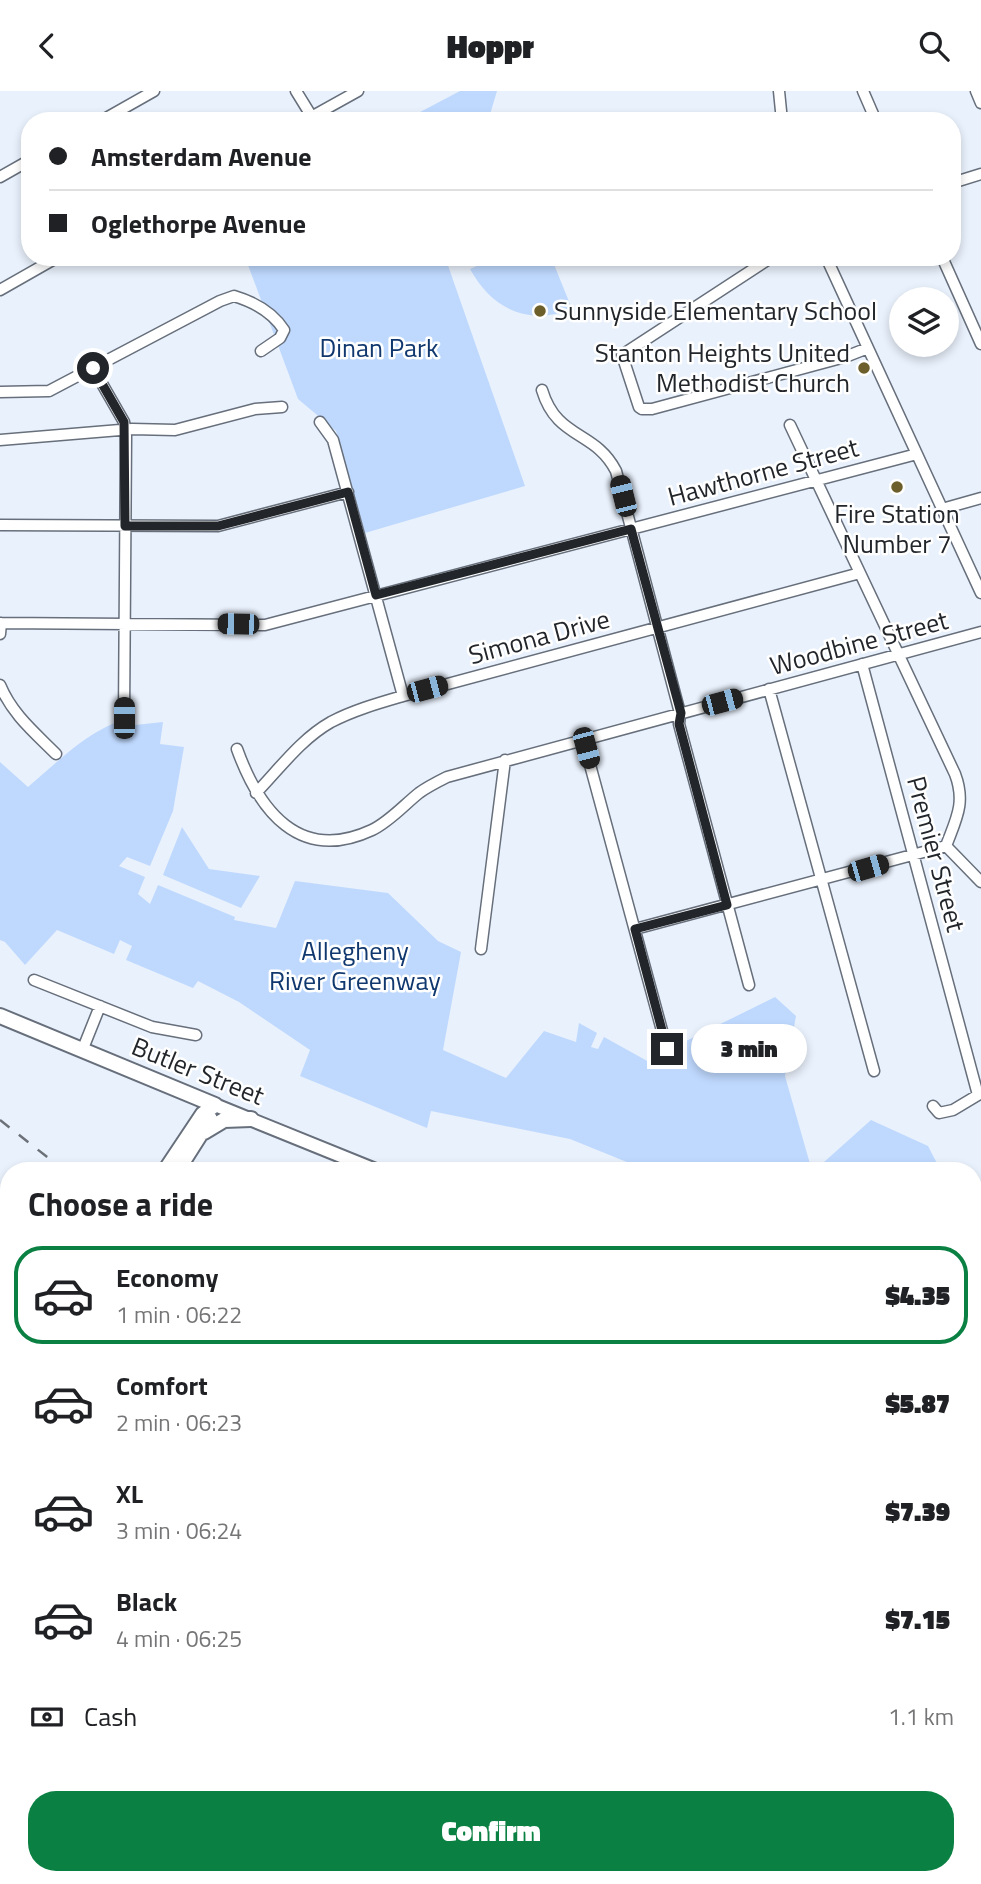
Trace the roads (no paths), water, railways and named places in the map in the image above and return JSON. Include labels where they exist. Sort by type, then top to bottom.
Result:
[{"type":"highway","name":"Butler Street","points":[[0,1016],[215,1105]]},
{"type":"highway","points":[[177,1089],[188,1100],[201,1124]]},
{"type":"highway","points":[[173,1162],[215,1105]]},
{"type":"highway","points":[[201,1124],[251,1119]]},
{"type":"highway","points":[[182,1162],[201,1124]]},
{"type":"main road","name":"Butler Street","points":[[215,1105],[355,1162]]},
{"type":"street","points":[[117,112],[154,91]]},
{"type":"street","points":[[296,91],[305,112]]},
{"type":"street","points":[[320,112],[358,91]]},
{"type":"street","points":[[779,91],[781,112]]},
{"type":"street","points":[[863,91],[872,112]]},
{"type":"street","points":[[0,177],[21,165]]},
{"type":"street","points":[[961,180],[981,174]]},
{"type":"street","points":[[0,290],[42,266]]},
{"type":"street","points":[[758,266],[622,355],[639,407],[642,409],[845,357],[868,348]]},
{"type":"street","points":[[830,266],[981,593]]},
{"type":"street","points":[[946,266],[981,344]]},
{"type":"street","points":[[0,392],[49,391],[234,296],[260,307],[278,321],[284,330],[280,338],[261,351]]},
{"type":"street","points":[[93,368],[124,422],[125,430],[124,718]]},
{"type":"street","points":[[542,390],[547,408],[560,424],[600,448],[617,471],[681,713],[679,724],[749,985]]},
{"type":"street","points":[[0,440],[125,430],[175,430],[255,409],[282,407]]},
{"type":"street","points":[[320,422],[333,440],[403,696]]},
{"type":"street","points":[[790,425],[961,790],[961,805],[946,846]]},
{"type":"street","name":"Hawthorne Street","points":[[0,627],[265,625],[917,454]]},
{"type":"street","points":[[0,525],[218,526],[348,492]]},
{"type":"street","points":[[942,509],[981,498]]},
{"type":"street","name":"Simona Drive","points":[[256,793],[287,758],[330,723],[359,710],[860,573]]},
{"type":"street","name":"Woodbine Street","points":[[237,749],[246,776],[270,813],[286,826],[314,837],[335,840],[374,829],[422,791],[447,777],[981,632]]},
{"type":"street","name":"Premier Street","points":[[862,664],[978,1095],[948,1112],[939,1113],[933,1106]]},
{"type":"street","points":[[0,685],[6,701],[18,717],[56,754]]},
{"type":"street","points":[[769,689],[874,1071]]},
{"type":"street","points":[[583,739],[667,1049]]},
{"type":"street","points":[[481,949],[505,760]]},
{"type":"street","points":[[635,929],[946,846]]},
{"type":"street","points":[[946,846],[981,881]]},
{"type":"street","points":[[34,980],[161,1030],[196,1035]]},
{"type":"street","points":[[82,1051],[100,1006]]},
{"type":"railway","points":[[0,1120],[54,1162]]},
{"type":"place","name":"Sunnyside Elementary School","points":[[540,311]]},
{"type":"place","name":"Stanton Heights United Methodist Church","points":[[864,368]]},
{"type":"place","name":"Fire Station Number 7","points":[[897,487]]},
{"type":"park label","name":"Dinan Park","points":[[379,348]]},
{"type":"park label","name":"Allegheny River Greenway","points":[[355,966]]}]
